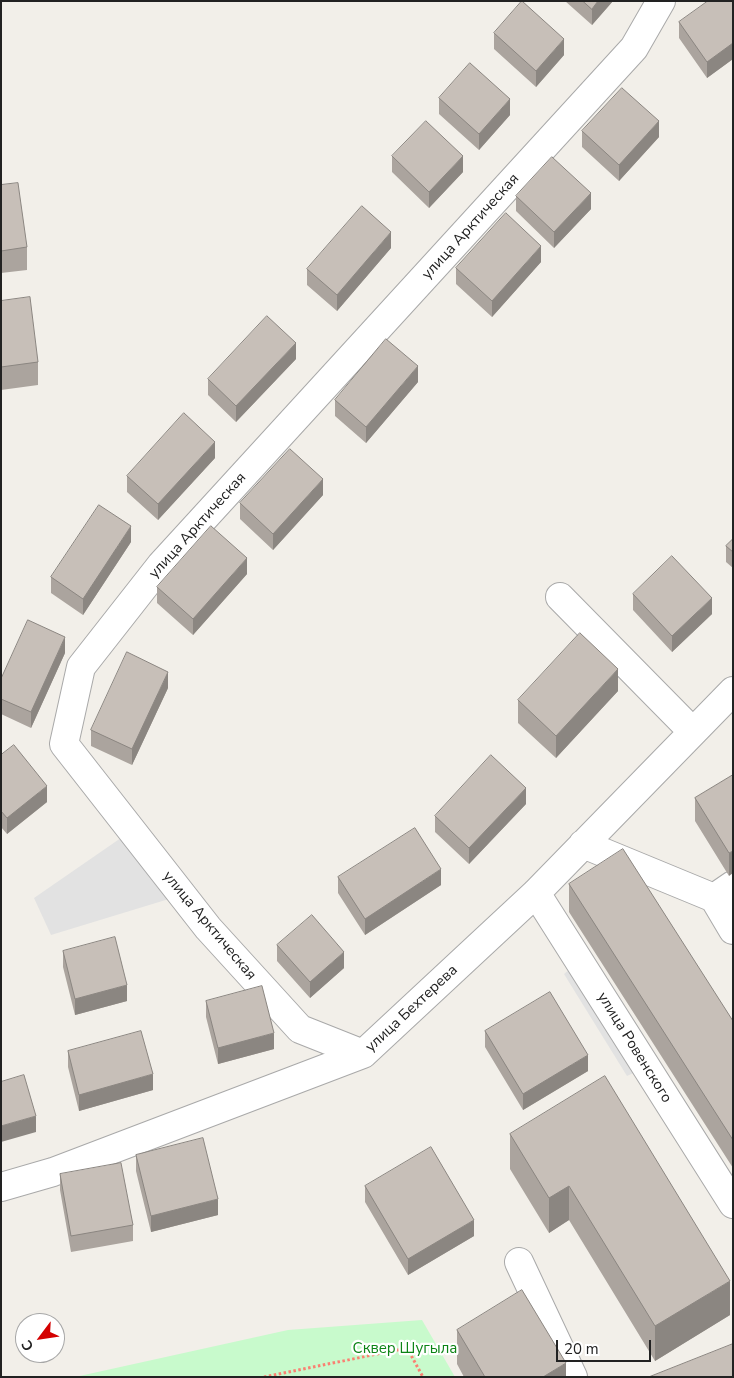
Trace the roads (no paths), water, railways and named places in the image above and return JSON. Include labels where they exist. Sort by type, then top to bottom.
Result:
[{"type":"street","name":"улица Арктическая","points":[[363,1054],[300,1029],[208,928],[64,744],[81,668],[161,564],[634,48],[661,1]]},
{"type":"street","points":[[560,598],[693,732]]},
{"type":"street","name":"улица Бехтерева","points":[[1,1187],[53,1172],[363,1054],[536,893],[733,691]]},
{"type":"street","points":[[583,844],[723,892],[733,930]]},
{"type":"street","name":"улица Ровенского","points":[[536,893],[733,1204]]},
{"type":"street","points":[[519,1262],[573,1377]]},
{"type":"park label","name":"Сквер Шугыла","points":[[405,1349]]}]
